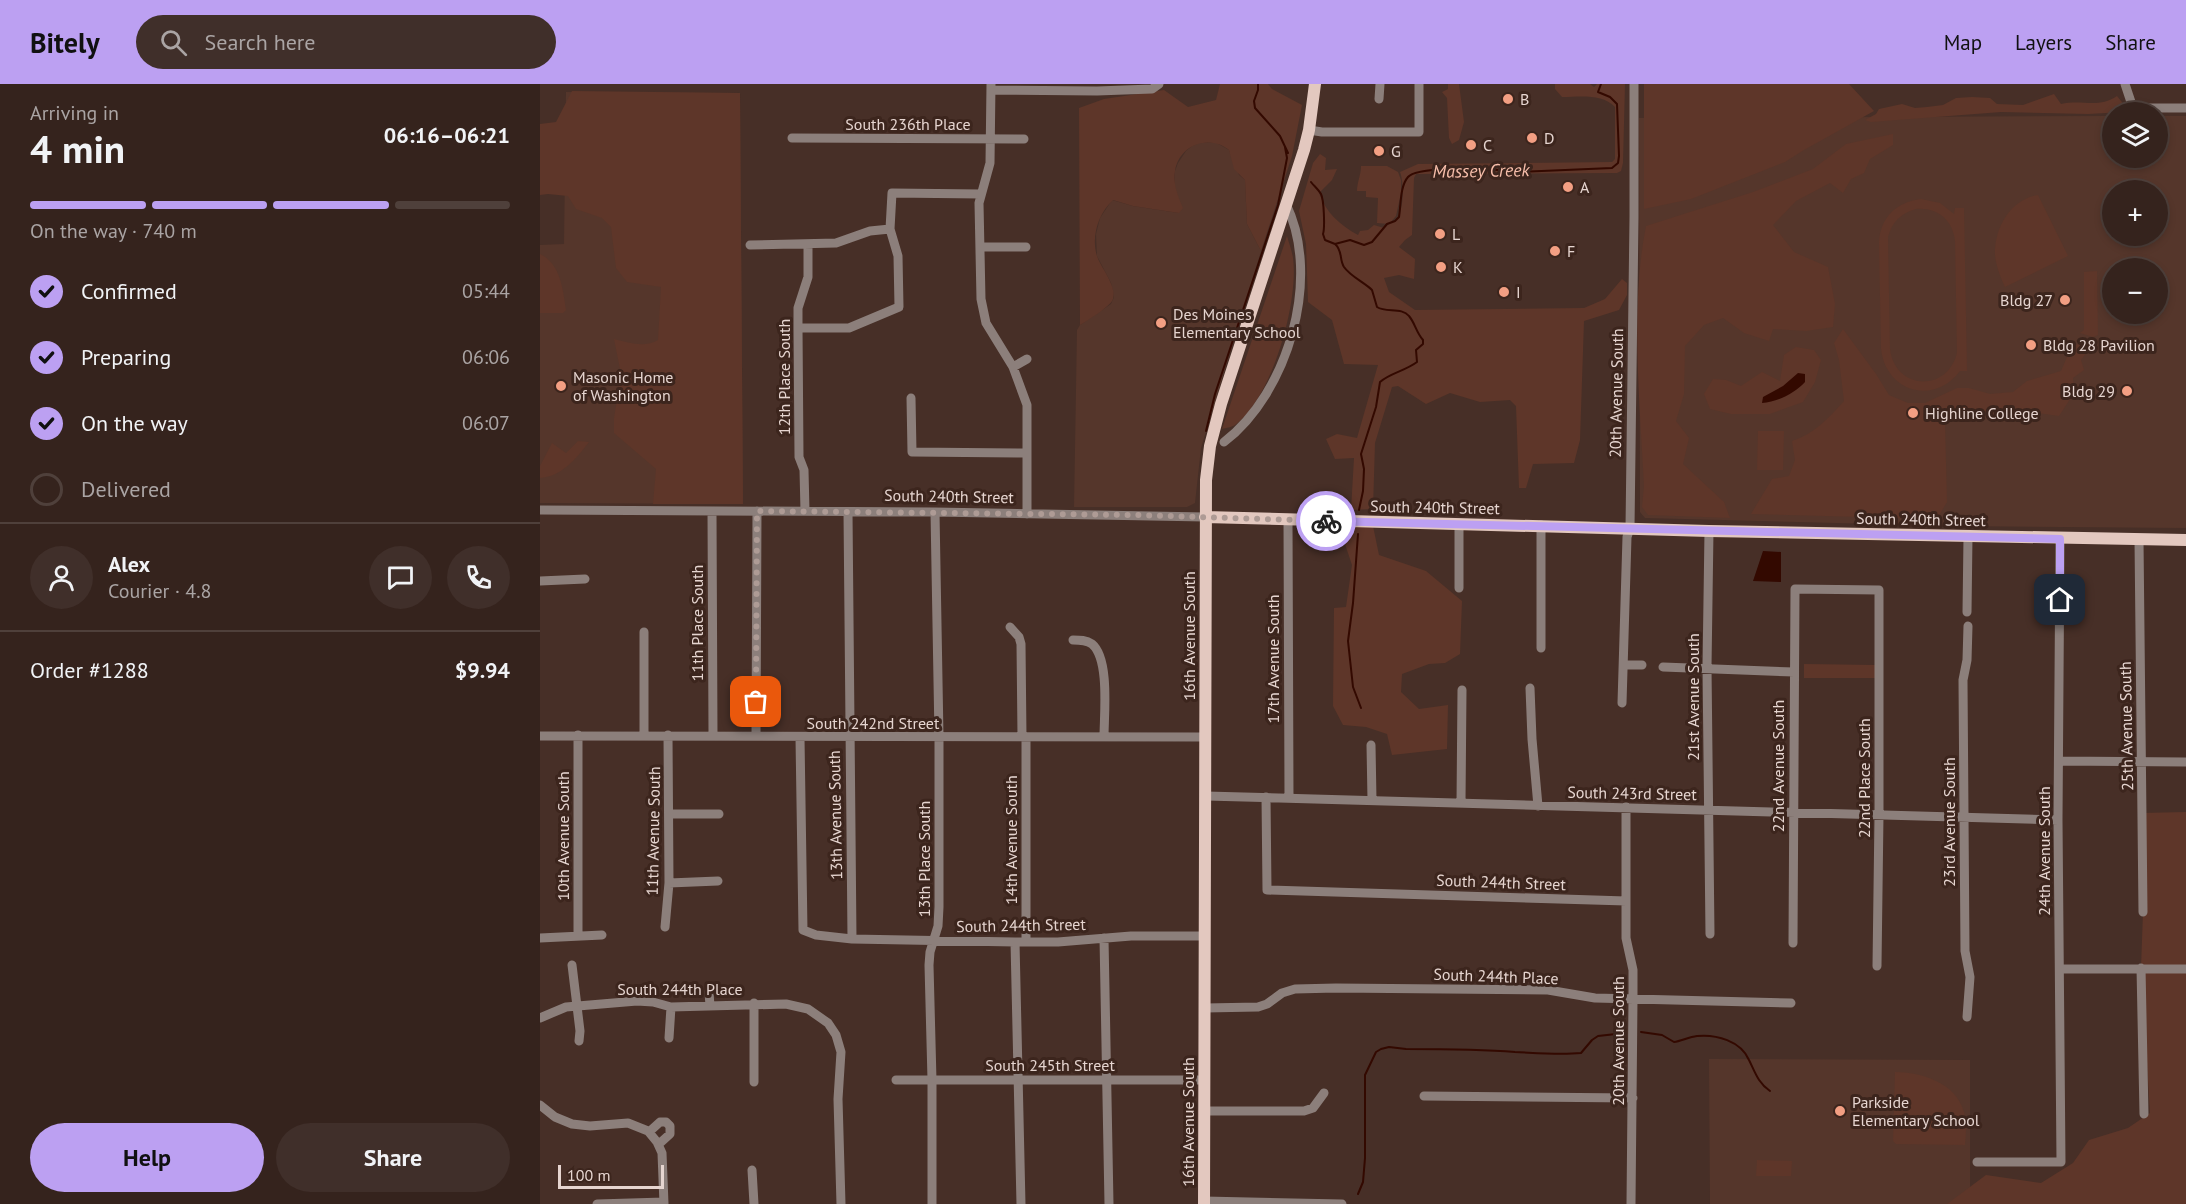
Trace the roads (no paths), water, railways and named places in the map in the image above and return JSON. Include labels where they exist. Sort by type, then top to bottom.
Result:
[{"type":"main road","name":"16th Avenue South","points":[[1204,1203],[1206,480],[1215,423],[1309,130],[1315,84]]},
{"type":"main road","name":"South 240th Street","points":[[1205,516],[1709,531],[2186,540]]},
{"type":"street","points":[[1027,514],[1027,405],[1013,368],[984,316],[981,300],[979,203],[990,163],[991,87],[1108,90],[1152,89],[1159,84]]},
{"type":"street","points":[[1379,99],[1380,84]]},
{"type":"street","points":[[1309,130],[1419,132],[1419,84]]},
{"type":"street","name":"20th Avenue South","points":[[1622,703],[1629,528],[1634,84]]},
{"type":"street","points":[[2125,84],[2133,108],[2186,108]]},
{"type":"street","name":"South 236th Place","points":[[792,138],[1024,139]]},
{"type":"street","points":[[798,328],[849,328],[899,307],[898,256],[890,229],[892,193],[981,194]]},
{"type":"street","points":[[1224,442],[1247,422],[1263,399],[1285,352],[1295,322],[1300,273],[1295,231],[1286,204]]},
{"type":"street","points":[[750,245],[836,243],[870,231],[890,229]]},
{"type":"street","name":"12th Place South","points":[[805,511],[804,470],[799,457],[798,308],[808,277],[808,244]]},
{"type":"street","points":[[980,247],[1026,247]]},
{"type":"street","points":[[1013,368],[1027,359]]},
{"type":"street","points":[[911,398],[912,452],[1027,453]]},
{"type":"street","name":"South 240th Street","points":[[540,510],[1205,516]]},
{"type":"street","name":"11th Place South","points":[[712,511],[713,735]]},
{"type":"street","points":[[756,735],[757,511]]},
{"type":"street","name":"13th Avenue South","points":[[848,512],[852,939]]},
{"type":"street","name":"13th Place South","points":[[932,1204],[929,966],[939,914],[935,512]]},
{"type":"street","name":"17th Avenue South","points":[[1288,520],[1289,798]]},
{"type":"street","points":[[1459,524],[1459,588]]},
{"type":"street","points":[[1541,525],[1541,648]]},
{"type":"street","name":"21st Avenue South","points":[[1709,531],[1707,668],[1710,934]]},
{"type":"street","points":[[1967,612],[1968,537]]},
{"type":"street","name":"24th Avenue South","points":[[1977,1162],[2061,1162],[2058,820],[2060,539]]},
{"type":"street","name":"25th Avenue South","points":[[2139,540],[2143,912]]},
{"type":"street","points":[[540,581],[585,579]]},
{"type":"street","name":"22nd Avenue South","points":[[1793,943],[1796,589],[1878,590]]},
{"type":"street","name":"22nd Place South","points":[[1877,966],[1878,590]]},
{"type":"street","name":"23rd Avenue South","points":[[1967,1017],[1970,977],[1965,951],[1963,680],[1967,660],[1968,626]]},
{"type":"street","name":"14th Avenue South","points":[[1010,627],[1021,644],[1026,942]]},
{"type":"street","points":[[644,632],[644,735]]},
{"type":"street","points":[[1073,640],[1091,644],[1101,659],[1104,689],[1104,737]]},
{"type":"street","points":[[1624,665],[1642,665]]},
{"type":"street","points":[[1663,667],[1794,672]]},
{"type":"street","points":[[1530,688],[1538,806]]},
{"type":"street","points":[[1461,803],[1462,690]]},
{"type":"street","name":"10th Avenue South","points":[[578,735],[578,935]]},
{"type":"street","name":"11th Avenue South","points":[[665,927],[669,883],[668,735]]},
{"type":"street","name":"South 242nd Street","points":[[540,736],[1206,737]]},
{"type":"street","name":"South 244th Street","points":[[800,738],[803,930],[816,935],[852,939],[934,941],[1026,942],[1205,936]]},
{"type":"street","points":[[1371,745],[1372,800]]},
{"type":"street","points":[[2059,761],[2186,762]]},
{"type":"street","name":"South 243rd Street","points":[[1206,796],[2058,820]]},
{"type":"street","name":"South 244th Street","points":[[1266,797],[1267,890],[1626,901]]},
{"type":"street","name":"20th Avenue South","points":[[1626,807],[1626,946],[1632,970],[1634,999],[1631,1204]]},
{"type":"street","points":[[669,814],[719,814]]},
{"type":"street","points":[[669,883],[718,881]]},
{"type":"street","points":[[540,938],[602,935]]},
{"type":"street","points":[[1104,938],[1109,1204]]},
{"type":"street","points":[[1015,942],[1021,1204]]},
{"type":"street","points":[[572,965],[580,1031],[579,1041]]},
{"type":"street","points":[[2141,968],[2144,1114]]},
{"type":"street","points":[[2061,969],[2186,969]]},
{"type":"street","name":"South 244th Place","points":[[1205,1008],[1258,1007],[1290,990],[1415,993],[1548,990],[1586,997],[1791,1003]]},
{"type":"street","points":[[709,992],[710,1006]]},
{"type":"street","points":[[622,993],[623,1004]]},
{"type":"street","points":[[793,1005],[795,994]]},
{"type":"street","name":"South 244th Place","points":[[540,1018],[556,1010],[576,1006],[623,1004],[637,1001],[653,1002],[670,1007],[754,1003],[793,1005],[808,1009],[820,1016],[832,1028],[839,1042],[841,1058],[838,1090],[841,1204]]},
{"type":"street","points":[[754,1003],[754,1082]]},
{"type":"street","points":[[669,1038],[670,1007]]},
{"type":"street","name":"South 245th Street","points":[[896,1080],[1205,1080]]},
{"type":"street","points":[[1204,1111],[1304,1111],[1313,1107],[1324,1093]]},
{"type":"street","points":[[1424,1096],[1478,1101],[1575,1102],[1634,1098]]},
{"type":"street","points":[[543,1111],[579,1125],[628,1123],[640,1126],[654,1138],[663,1158],[664,1203],[597,1204]]},
{"type":"street","points":[[660,1122],[668,1124],[671,1128],[670,1134],[654,1138],[660,1122]]},
{"type":"street","points":[[752,1170],[754,1204]]},
{"type":"street","points":[[1204,1203],[1342,1204]]},
{"type":"waterway","name":"Massey Creek","points":[[1258,84],[1254,101],[1255,108],[1280,136],[1288,153]]},
{"type":"waterway","name":"Massey Creek","points":[[1311,182],[1322,197],[1325,240],[1335,244],[1350,240],[1364,245],[1372,242],[1387,224],[1399,217],[1405,181],[1415,173],[1455,169],[1519,172],[1612,168],[1618,163],[1619,156],[1617,104],[1610,97],[1598,92],[1601,84]]},
{"type":"waterway","points":[[1206,431],[1215,394],[1278,205],[1287,158],[1285,147]]},
{"type":"waterway","points":[[1335,244],[1339,249],[1344,267],[1372,290],[1377,307],[1406,313],[1423,340],[1423,344],[1416,350],[1417,362],[1380,382],[1376,407],[1361,454],[1364,469],[1359,510]]},
{"type":"waterway","points":[[1358,534],[1348,641],[1353,687],[1361,708]]},
{"type":"waterway","points":[[1641,1032],[1662,1035],[1674,1042],[1704,1036],[1727,1040],[1745,1053],[1760,1081],[1770,1091]]},
{"type":"waterway","points":[[1358,1194],[1363,1182],[1365,1158],[1365,1075],[1376,1052],[1389,1047],[1548,1054],[1581,1053],[1598,1036],[1625,1033]]},
{"type":"place","name":"B","points":[[1508,99]]},
{"type":"place","name":"D","points":[[1532,138]]},
{"type":"place","name":"C","points":[[1471,145]]},
{"type":"place","name":"G","points":[[1379,151]]},
{"type":"place","name":"A","points":[[1568,187]]},
{"type":"place","name":"L","points":[[1440,234]]},
{"type":"place","name":"F","points":[[1555,251]]},
{"type":"place","name":"K","points":[[1441,267]]},
{"type":"place","name":"I","points":[[1504,292]]},
{"type":"place","name":"Bldg 27","points":[[2065,300]]},
{"type":"place","name":"Des Moines Elementary School","points":[[1161,323]]},
{"type":"place","name":"Bldg 28 Pavilion","points":[[2031,345]]},
{"type":"place","name":"Masonic Home of Washington","points":[[561,386]]},
{"type":"place","name":"Bldg 29","points":[[2127,391]]},
{"type":"place","name":"Highline College","points":[[1913,413]]},
{"type":"place","name":"Parkside Elementary School","points":[[1840,1111]]}]
